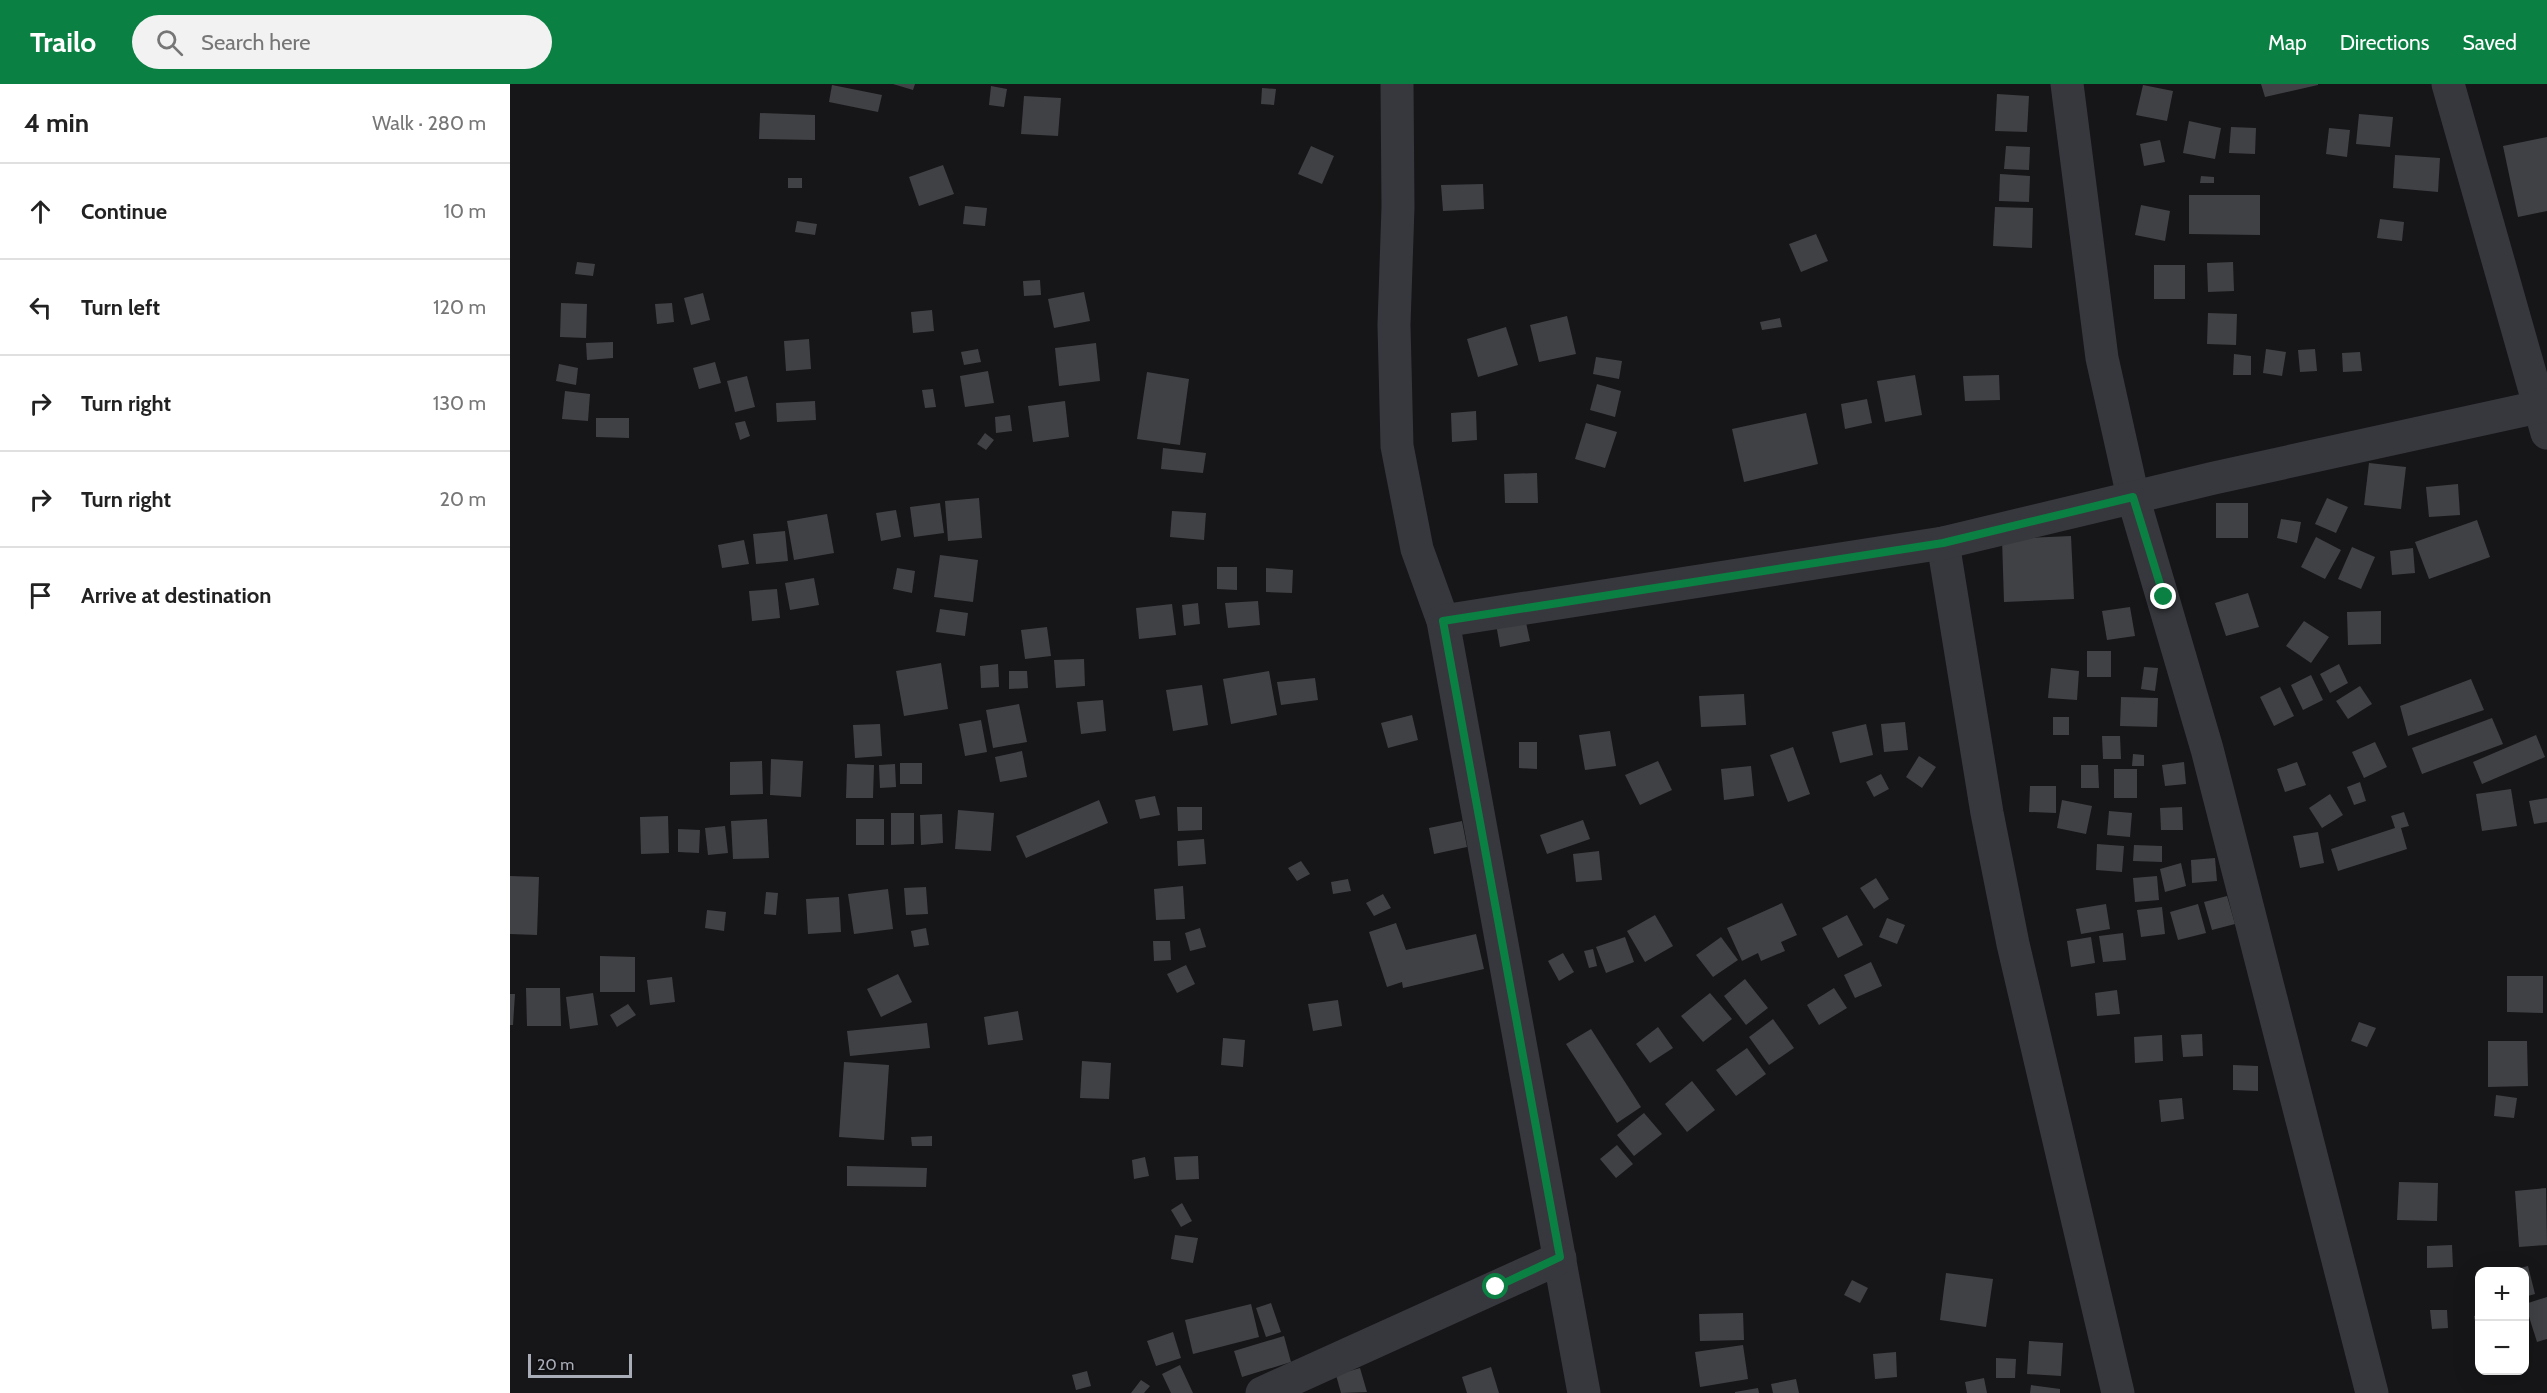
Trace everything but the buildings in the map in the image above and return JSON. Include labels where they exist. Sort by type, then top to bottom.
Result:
[{"type":"street","points":[[1397,84],[1398,207],[1394,324],[1397,446],[1417,549],[1443,621],[1584,1393]]},
{"type":"street","points":[[2067,84],[2102,358],[2133,497],[2207,749],[2372,1393]]},
{"type":"street","points":[[1443,621],[1943,543],[2133,497],[2545,415],[2448,84]]},
{"type":"street","points":[[1943,543],[1987,813],[2013,944],[2118,1393]]},
{"type":"street","points":[[1262,1393],[1560,1257]]},
{"type":"route","points":[[1496,1287],[1560,1257],[1443,621],[1943,543],[2133,497],[2164,597]]}]
